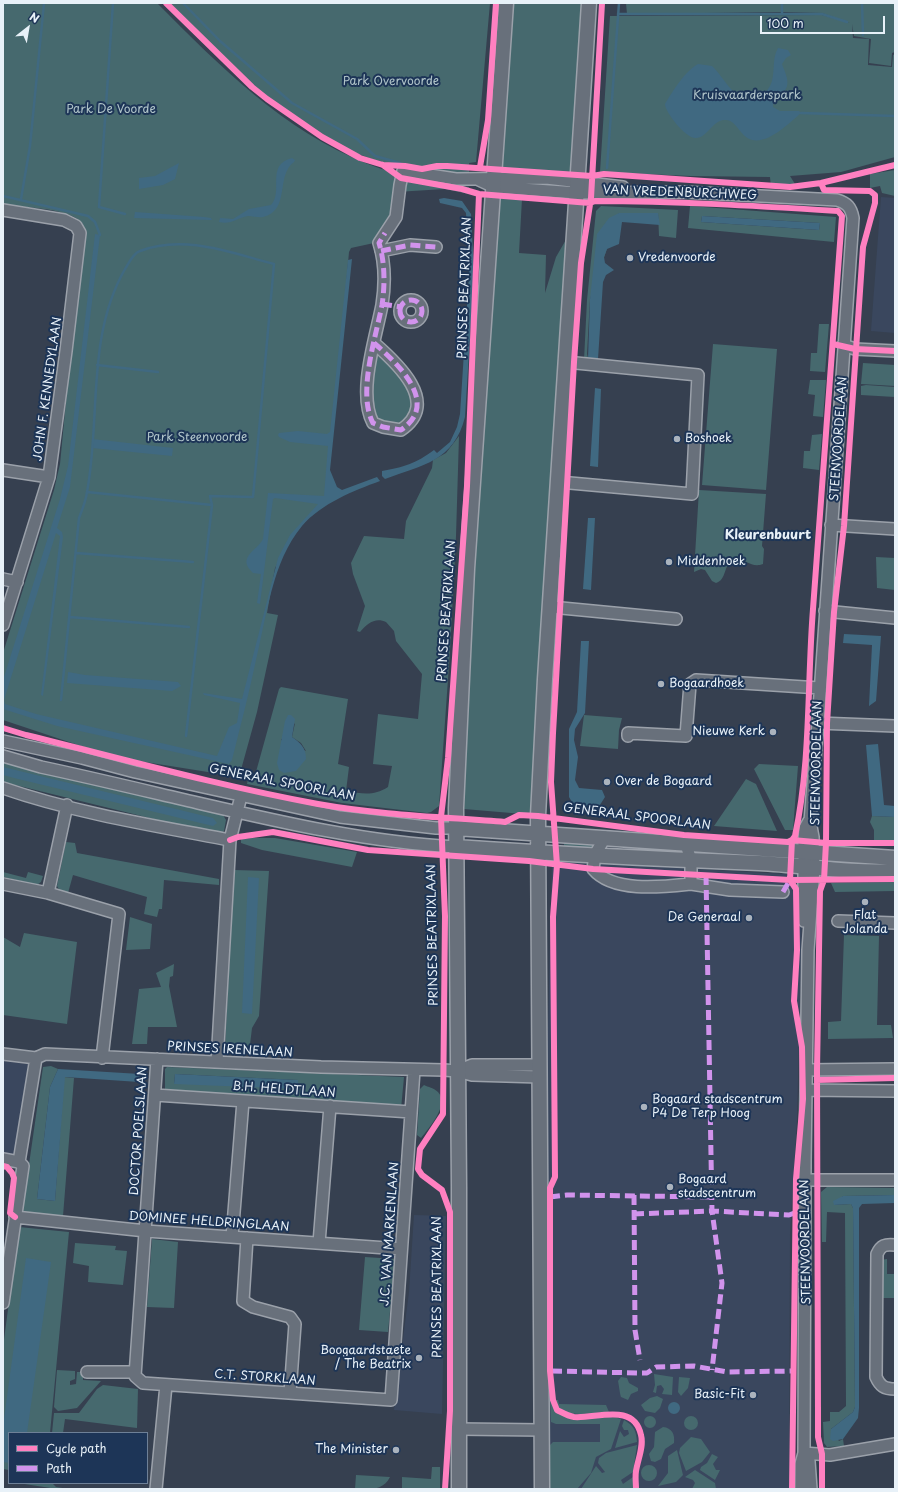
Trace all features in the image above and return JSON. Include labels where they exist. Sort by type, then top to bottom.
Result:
[{"type":"main road","name":"PRINSES BEATRIXLAAN","points":[[459,1489],[459,1201],[456,847],[458,730],[467,569],[506,3]]},
{"type":"main road","points":[[542,1489],[540,770],[589,3]]},
{"type":"main road","name":"GENERAAL SPOORLAAN","points":[[456,828],[540,835],[605,837],[895,858]]},
{"type":"main road","points":[[456,847],[540,853],[758,863],[808,868],[895,871]]},
{"type":"street","name":"VAN VREDENBURCHWEG","points":[[381,251],[379,243],[396,217],[403,170],[456,179],[494,182],[546,178],[578,187],[619,186],[638,191],[769,196],[837,200],[845,202]]},
{"type":"street","name":"STEENVOORDELAAN","points":[[801,1489],[800,1464],[804,1453],[805,1180],[807,1090],[808,852],[806,828],[810,821],[818,723],[853,218],[852,209],[845,202]]},
{"type":"street","name":"JOHN F. KENNEDYLAAN","points":[[3,210],[64,220],[76,226],[80,233],[49,477],[3,625]]},
{"type":"street","points":[[374,343],[396,362],[408,376],[416,396],[416,412],[410,423],[401,430],[383,427],[373,423],[369,416],[367,402],[368,380],[374,343],[382,304],[384,276],[381,251],[410,245],[436,247]]},
{"type":"street","points":[[382,304],[401,307]]},
{"type":"street","points":[[844,345],[855,349],[895,351]]},
{"type":"street","points":[[558,482],[692,494],[698,375],[566,362]]},
{"type":"street","points":[[3,470],[49,477]]},
{"type":"street","points":[[832,525],[895,529]]},
{"type":"street","points":[[3,579],[17,582]]},
{"type":"street","points":[[551,607],[676,619]]},
{"type":"street","points":[[825,611],[895,618]]},
{"type":"street","points":[[628,736],[628,733],[686,736],[690,684],[696,680],[820,688]]},
{"type":"street","points":[[818,723],[895,726]]},
{"type":"street","name":"GENERAAL SPOORLAAN","points":[[3,741],[241,796],[340,817],[436,828],[456,828]]},
{"type":"street","points":[[3,756],[236,812],[341,834],[421,845],[456,847]]},
{"type":"street","points":[[3,788],[67,806],[230,840]]},
{"type":"street","points":[[217,1062],[230,840],[241,796]]},
{"type":"street","points":[[48,894],[67,806]]},
{"type":"street","name":"GENERAAL SPOORLAAN","points":[[595,855],[605,837]]},
{"type":"street","name":"GENERAAL SPOORLAAN","points":[[686,844],[691,861],[691,884]]},
{"type":"street","points":[[595,855],[593,869],[600,878],[615,882],[654,888],[691,884],[730,890],[782,892]]},
{"type":"street","points":[[3,884],[48,894],[119,914],[102,1058]]},
{"type":"street","points":[[838,921],[895,923]]},
{"type":"street","name":"PRINSES IRENELAAN","points":[[3,1054],[36,1058],[45,1054],[102,1058],[457,1071],[472,1075],[540,1071]]},
{"type":"street","points":[[19,1162],[36,1058]]},
{"type":"street","name":"DOCTOR POELSLAAN","points":[[136,1377],[157,1059]]},
{"type":"street","name":"J.C. VAN MARKENLAAN","points":[[391,1400],[414,1070]]},
{"type":"street","points":[[807,1070],[895,1070]]},
{"type":"street","points":[[807,1090],[895,1091]]},
{"type":"street","name":"B.H. HELDTLAAN","points":[[155,1095],[411,1112]]},
{"type":"street","points":[[232,1237],[243,1101]]},
{"type":"street","points":[[319,1243],[330,1106]]},
{"type":"street","points":[[3,1159],[19,1162],[23,1166],[3,1303]]},
{"type":"street","points":[[805,1180],[895,1180]]},
{"type":"street","name":"DOMINEE HELDRINGLAAN","points":[[15,1217],[146,1231],[401,1249]]},
{"type":"street","points":[[247,1238],[243,1301],[253,1307],[290,1317],[295,1324],[290,1393]]},
{"type":"street","points":[[895,1245],[886,1244],[880,1248],[877,1254],[876,1377],[880,1385],[887,1389],[895,1389]]},
{"type":"street","points":[[87,1372],[136,1377]]},
{"type":"street","name":"C.T. STORKLAAN","points":[[136,1377],[143,1383],[391,1400]]},
{"type":"street","points":[[156,1489],[166,1385]]},
{"type":"street","points":[[459,1429],[542,1430]]},
{"type":"street","points":[[804,1453],[830,1455],[895,1444]]},
{"type":"street","name":"STEENVOORDELAAN","points":[[804,1453],[809,1461],[811,1489]]},
{"type":"shaded area","points":[[778,48],[788,50],[791,55],[786,58],[782,64],[787,78],[786,89],[775,100],[773,107],[780,111],[799,111],[801,113],[772,136],[756,140],[748,138],[732,122],[724,120],[716,123],[707,133],[696,138],[682,130],[668,113],[665,104],[688,71],[698,64],[712,66],[738,96],[751,100],[761,96],[771,84],[775,56]]},
{"type":"shaded area","points":[[292,158],[295,160],[288,168],[280,200],[272,213],[263,217],[248,216],[227,223],[219,222],[220,218],[233,219],[249,209],[271,205],[275,199],[276,179],[279,166],[284,161]]},
{"type":"shaded area","points":[[179,163],[175,179],[163,185],[139,189],[139,178],[155,176]]},
{"type":"shaded area","points":[[881,197],[895,198],[895,333],[871,331]]},
{"type":"shaded area","points":[[444,198],[462,201],[471,214],[474,273],[465,417],[460,432],[445,452],[424,465],[385,479],[382,476],[382,471],[409,464],[421,459],[434,450],[437,453],[450,442],[457,427],[460,414],[469,274],[466,213],[462,208],[440,203],[439,199]]},
{"type":"shaded area","points":[[135,212],[204,217],[211,218],[212,220],[134,218]]},
{"type":"shaded area","points":[[619,213],[658,213],[660,225],[622,222],[619,244],[607,249],[604,257],[605,263],[614,270],[606,275],[603,282],[598,359],[588,359],[590,299],[597,234],[609,218]]},
{"type":"shaded area","points":[[702,216],[820,223],[819,230],[701,222]]},
{"type":"shaded area","points":[[95,234],[100,235],[70,487],[57,528],[62,532],[63,537],[43,696],[41,695],[60,536],[56,533],[4,700],[5,704],[36,714],[217,756],[229,727],[237,723],[240,703],[204,695],[203,693],[242,699],[278,558],[290,535],[318,504],[275,498],[273,499],[260,604],[257,603],[261,574],[253,573],[248,567],[247,558],[263,539],[268,493],[324,496],[328,446],[290,442],[279,437],[278,435],[279,433],[298,431],[327,434],[330,432],[348,260],[352,259],[330,470],[337,487],[342,490],[377,477],[380,481],[328,504],[302,526],[292,540],[277,572],[267,607],[232,760],[229,764],[57,726],[3,709],[3,680],[60,499],[68,466]]},
{"type":"shaded area","points":[[595,388],[601,389],[598,467],[590,466]]},
{"type":"shaded area","points":[[92,439],[173,448],[172,456],[92,448]]},
{"type":"shaded area","points":[[588,518],[595,518],[591,590],[583,589]]},
{"type":"shaded area","points":[[844,634],[881,636],[876,701],[869,706],[872,645],[843,643]]},
{"type":"shaded area","points":[[581,641],[589,641],[585,713],[575,729],[574,740],[578,757],[575,780],[579,788],[602,790],[605,797],[598,808],[589,810],[581,809],[575,805],[569,797],[569,729],[577,712]]},
{"type":"shaded area","points":[[68,672],[85,675],[178,682],[181,686],[172,691],[67,683]]},
{"type":"shaded area","points":[[288,715],[291,715],[295,719],[292,737],[302,746],[306,759],[296,771],[284,773],[279,770],[277,763],[285,721]]},
{"type":"shaded area","points":[[878,744],[884,805],[895,806],[895,817],[872,816],[866,745]]},
{"type":"shaded area","points":[[3,767],[213,818],[217,823],[213,826],[14,778],[3,775]]},
{"type":"shaded area","name":"Bogaard stadscentrum","points":[[552,861],[803,875],[797,1120],[790,1233],[789,1489],[549,1489],[547,1069]]},
{"type":"shaded area","points":[[248,877],[259,878],[252,1014],[242,1013]]},
{"type":"shaded area","points":[[3,1061],[28,1064],[14,1155],[3,1153]]},
{"type":"shaded area","points":[[58,1069],[140,1074],[139,1082],[65,1077],[55,1201],[37,1199],[50,1087]]},
{"type":"shaded area","points":[[175,1074],[298,1080],[299,1089],[174,1084]]},
{"type":"shaded area","points":[[895,1195],[895,1203],[862,1204],[859,1208],[858,1418],[843,1439],[833,1441],[830,1439],[831,1429],[853,1412],[855,1407],[853,1208],[851,1204],[834,1205],[833,1201],[843,1196]]},
{"type":"shaded area","points":[[414,1215],[446,1216],[442,1414],[394,1410],[409,1292]]},
{"type":"shaded area","points":[[26,1258],[51,1262],[27,1432],[8,1432],[8,1463],[3,1462],[3,1426]]},
{"type":"shaded area","points":[[676,1402],[679,1403],[679,1413],[672,1414],[669,1413],[668,1406],[669,1403]]},
{"type":"green space","name":"Park Steenvoorde","points":[[3,3],[157,3],[229,73],[254,95],[308,134],[337,150],[380,168],[418,178],[469,187],[469,194],[445,189],[396,192],[394,217],[374,243],[351,248],[349,252],[327,498],[292,536],[275,568],[267,613],[278,615],[257,712],[239,777],[114,757],[3,720],[3,653],[54,490],[60,464],[83,224],[77,219],[58,211],[3,205]]},
{"type":"green space","name":"Park Overvoorde","points":[[166,3],[490,3],[476,162],[469,163],[469,181],[420,172],[384,163],[342,147],[313,131],[260,93],[212,49]]},
{"type":"green space","points":[[511,3],[585,3],[573,169],[567,179],[510,174],[501,171]]},
{"type":"green space","name":"Kruisvaarderspark","points":[[626,3],[895,3],[895,52],[892,53],[891,66],[869,63],[871,39],[854,36],[852,24],[853,38],[869,39],[868,65],[892,67],[893,55],[895,54],[895,157],[841,172],[790,176],[795,184],[771,187],[770,177],[691,176],[600,172],[610,16],[822,15],[850,23],[822,13],[782,12],[627,14]]},
{"type":"green space","points":[[895,170],[895,196],[882,193],[880,186],[870,188],[870,174]]},
{"type":"green space","points":[[497,198],[522,199],[519,253],[546,255],[545,293],[556,257],[567,238],[535,815],[464,809],[465,712]]},
{"type":"green space","points":[[601,206],[678,210],[676,238],[659,236],[658,213],[619,213],[590,299],[587,354],[588,358],[592,359],[591,361],[584,360],[587,300],[596,211]]},
{"type":"green space","points":[[690,206],[836,217],[834,242],[688,228]],"holes":[[[702,216],[820,223],[819,230],[701,222]]]},
{"type":"green space","points":[[819,324],[829,324],[825,372],[810,371],[811,353],[817,353]]},
{"type":"green space","points":[[713,344],[777,349],[766,490],[702,485]]},
{"type":"green space","points":[[384,352],[414,395],[411,418],[399,426],[379,423],[370,407],[375,355],[380,357]]},
{"type":"green space","points":[[863,363],[895,365],[895,386],[861,384]]},
{"type":"green space","points":[[810,380],[826,380],[823,417],[813,416],[815,395],[808,394]]},
{"type":"green space","points":[[861,386],[895,387],[895,397],[861,395]]},
{"type":"green space","points":[[822,434],[819,470],[803,468],[804,451],[810,451],[812,435]]},
{"type":"green space","points":[[459,436],[450,651],[439,806],[427,813],[342,803],[247,784],[248,779],[254,779],[279,689],[281,687],[348,699],[338,764],[349,767],[346,791],[368,794],[378,792],[388,787],[392,766],[373,764],[378,714],[418,719],[422,674],[396,641],[394,631],[386,622],[378,620],[365,626],[360,632],[357,631],[365,606],[353,574],[351,563],[364,536],[404,539],[406,521],[432,468],[433,460],[446,453]],"holes":[[[295,723],[292,737],[301,743],[306,751],[281,740]]]},
{"type":"green space","points":[[699,490],[766,494],[762,546],[764,549],[763,564],[754,565],[737,559],[733,560],[728,565],[722,579],[716,583],[712,581],[705,570],[701,569],[694,572]]},
{"type":"green space","points":[[876,557],[895,558],[895,590],[877,588]]},
{"type":"green space","points":[[584,715],[622,718],[619,730],[618,749],[580,746]]},
{"type":"green space","points":[[3,759],[220,812],[226,820],[224,831],[219,835],[3,782]]},
{"type":"green space","points":[[759,764],[798,766],[793,830],[785,830],[754,769]]},
{"type":"green space","points":[[746,779],[756,784],[777,831],[714,826]]},
{"type":"green space","points":[[872,816],[895,817],[895,842],[874,841],[874,830],[870,822]]},
{"type":"green space","points":[[275,838],[357,852],[352,867],[262,850],[241,843],[241,839]]},
{"type":"green space","points":[[564,841],[596,843],[592,849],[564,848]]},
{"type":"green space","points":[[66,842],[75,843],[77,853],[219,879],[219,885],[164,880],[162,909],[159,909],[157,917],[144,914],[147,897],[73,875],[68,893],[60,891],[57,886]]},
{"type":"green space","points":[[234,870],[269,871],[259,1016],[252,1028],[249,1053],[229,1052],[225,1047]]},
{"type":"green space","points":[[3,872],[26,878],[28,872],[43,876],[41,882],[37,885],[3,877]]},
{"type":"green space","points":[[895,882],[895,891],[835,892],[831,883]]},
{"type":"green space","points":[[130,917],[152,924],[150,949],[126,950]]},
{"type":"green space","points":[[24,933],[77,942],[67,1024],[3,1015],[3,937],[20,947]]},
{"type":"green space","points":[[844,935],[879,936],[877,1025],[891,1025],[893,1038],[828,1039],[828,1022],[841,1021]]},
{"type":"green space","points":[[174,964],[173,976],[170,977],[169,986],[177,1027],[148,1027],[147,1044],[132,1044],[139,989],[161,987],[156,973]]},
{"type":"green space","points":[[51,1066],[58,1069],[50,1087],[37,1199],[55,1201],[64,1077],[74,1078],[63,1216],[22,1213],[43,1067]]},
{"type":"green space","points":[[167,1067],[404,1077],[401,1109],[165,1092],[165,1069]],"holes":[[[175,1074],[298,1080],[174,1084]]]},
{"type":"green space","points":[[424,1085],[438,1092],[442,1103],[437,1116],[421,1138],[417,1135],[420,1089]]},
{"type":"green space","points":[[827,1187],[895,1188],[895,1195],[843,1196],[834,1205],[851,1204],[853,1208],[855,1407],[853,1412],[831,1429],[839,1441],[843,1439],[844,1446],[827,1447],[824,1443],[823,1422],[830,1421],[830,1412],[839,1412],[846,1406],[845,1213],[827,1212],[826,1242],[822,1242],[821,1192]]},
{"type":"green space","points":[[19,1227],[69,1232],[50,1432],[8,1432],[8,1470],[3,1469],[3,1347]]},
{"type":"green space","points":[[152,1239],[178,1242],[174,1308],[147,1307]]},
{"type":"green space","points":[[75,1243],[116,1246],[115,1250],[127,1251],[123,1285],[88,1282],[89,1266],[73,1263]]},
{"type":"green space","points":[[365,1257],[395,1259],[388,1332],[359,1330]]},
{"type":"green space","points":[[887,1259],[887,1274],[895,1274],[895,1298],[881,1298],[881,1260]]},
{"type":"green space","points":[[57,1370],[75,1371],[75,1379],[70,1381],[70,1385],[76,1384],[77,1372],[83,1372],[83,1380],[101,1381],[77,1408],[58,1411],[54,1407]]},
{"type":"green space","points":[[654,1374],[673,1377],[672,1395],[662,1394],[664,1389],[661,1385],[657,1386],[656,1393],[653,1392],[655,1385]]},
{"type":"green space","points":[[621,1377],[627,1378],[629,1383],[638,1388],[638,1391],[631,1394],[628,1400],[621,1397],[618,1381]]},
{"type":"green space","points":[[679,1377],[690,1378],[688,1388],[681,1396],[678,1392]]},
{"type":"green space","points":[[103,1385],[138,1389],[137,1428],[65,1419],[63,1432],[52,1432],[54,1413],[79,1413],[97,1389]]},
{"type":"green space","points":[[657,1396],[663,1399],[660,1408],[655,1413],[645,1411],[641,1405],[650,1398]]},
{"type":"green space","points":[[550,1399],[556,1409],[563,1415],[571,1418],[581,1419],[611,1417],[621,1419],[611,1449],[596,1457],[591,1473],[577,1489],[550,1489],[550,1445],[553,1442],[600,1442],[600,1424],[556,1424],[551,1422]]},
{"type":"green space","points":[[556,1400],[558,1400],[559,1404],[606,1405],[609,1412],[578,1414],[565,1412],[559,1409]]},
{"type":"green space","points":[[650,1416],[654,1418],[656,1422],[654,1426],[650,1428],[646,1426],[644,1422],[646,1418]]},
{"type":"green space","points":[[688,1416],[694,1416],[698,1420],[698,1426],[694,1430],[688,1430],[684,1426],[684,1420]]},
{"type":"green space","points":[[624,1420],[634,1429],[637,1442],[615,1448],[620,1431],[624,1437],[629,1434],[628,1430],[624,1430],[622,1426]]},
{"type":"green space","points":[[663,1427],[671,1430],[674,1437],[674,1443],[665,1449],[661,1459],[655,1462],[651,1461],[649,1454],[654,1447],[655,1432]]},
{"type":"green space","points":[[691,1437],[701,1439],[710,1452],[702,1462],[686,1471],[679,1453],[680,1448]]},
{"type":"green space","points":[[637,1445],[633,1472],[621,1480],[623,1484],[633,1477],[634,1489],[581,1489],[596,1466],[602,1473],[605,1472],[598,1463],[599,1458],[606,1453]]},
{"type":"green space","points":[[677,1450],[683,1475],[676,1482],[658,1486],[668,1473],[668,1456]]},
{"type":"green space","points":[[712,1454],[718,1457],[713,1464],[716,1470],[720,1470],[715,1480],[700,1470],[701,1467],[707,1463]]},
{"type":"green space","points":[[649,1465],[655,1467],[657,1473],[655,1479],[649,1481],[643,1479],[641,1473],[643,1467]]},
{"type":"green space","points":[[432,1467],[440,1467],[440,1489],[402,1489],[402,1477],[431,1479]]},
{"type":"green space","points":[[695,1470],[715,1483],[716,1489],[692,1489],[695,1483],[693,1480],[685,1477]]},
{"type":"green space","points":[[356,1475],[390,1477],[384,1485],[380,1487],[371,1489],[355,1489]]},
{"type":"green space","points":[[24,1484],[53,1484],[56,1487],[69,1489],[57,1489]]},
{"type":"waterway","points":[[21,199],[30,146],[44,3]]},
{"type":"waterway","points":[[113,3],[99,207],[125,214]]},
{"type":"waterway","points":[[183,3],[220,41],[292,103],[357,139],[375,156],[400,163]]},
{"type":"waterway","points":[[607,168],[619,3]]},
{"type":"waterway","points":[[782,3],[782,13]]},
{"type":"waterway","points":[[862,3],[863,35]]},
{"type":"waterway","points":[[618,14],[822,14],[847,22]]},
{"type":"waterway","points":[[801,113],[895,116]]},
{"type":"waterway","points":[[3,196],[88,216],[95,222],[100,235]]},
{"type":"waterway","points":[[61,700],[79,518],[86,499],[91,464],[97,378],[105,322],[113,295],[131,258],[140,251],[157,246],[173,244],[207,247],[274,264],[253,497],[210,496],[212,505]]},
{"type":"waterway","points":[[97,365],[158,372]]},
{"type":"waterway","points":[[87,492],[212,505],[186,736]]},
{"type":"waterway","points":[[76,553],[193,562]]},
{"type":"waterway","points":[[70,617],[189,627]]},
{"type":"marked path","points":[[374,343],[394,361],[403,372],[411,384],[416,396],[417,408],[412,419],[401,430],[383,427],[373,423],[369,411],[367,396],[369,365],[383,298],[383,266],[379,243],[385,233]]},
{"type":"marked path","points":[[381,251],[410,245],[436,247]]},
{"type":"marked path","points":[[411,300],[415,301],[421,307],[422,311],[421,315],[415,321],[411,322],[407,321],[401,315],[400,311],[401,307],[407,301],[411,300]]},
{"type":"marked path","points":[[382,304],[401,307]]},
{"type":"marked path","points":[[706,875],[712,1211],[722,1283],[712,1370]]},
{"type":"marked path","points":[[783,892],[790,880]]},
{"type":"marked path","points":[[550,1197],[567,1195],[712,1197]]},
{"type":"marked path","points":[[634,1195],[635,1330],[640,1360]]},
{"type":"marked path","points":[[634,1214],[712,1211],[789,1215],[795,1213]]},
{"type":"marked path","points":[[552,1371],[647,1373],[656,1367],[694,1366],[727,1372],[794,1371]]},
{"type":"cycle path","points":[[166,3],[252,87],[267,99],[322,137],[360,158],[383,165],[405,166],[422,169],[447,166],[592,176],[604,174],[790,187],[821,183],[895,165]]},
{"type":"cycle path","points":[[480,167],[488,120],[496,3]]},
{"type":"cycle path","points":[[602,3],[591,198],[581,263],[574,362],[551,782],[557,865],[553,917],[555,1177],[550,1188],[550,1371],[553,1400],[557,1410],[574,1417],[613,1414],[623,1415],[631,1419],[637,1425],[641,1435],[642,1444],[636,1473],[636,1489]]},
{"type":"cycle path","points":[[383,165],[401,178],[462,189],[479,194],[590,203],[595,201],[656,202],[808,209],[838,211],[842,216],[811,637],[808,723],[804,780],[795,836],[792,840],[790,880],[796,889],[797,950],[794,1001],[802,1047],[803,1099],[796,1179],[792,1489]]},
{"type":"cycle path","points":[[821,183],[824,190],[870,191],[875,195],[875,203],[863,247],[844,526],[834,612],[827,723],[826,843],[824,880],[820,891],[817,1070],[818,1437],[822,1454],[822,1489]]},
{"type":"cycle path","points":[[445,1489],[450,1411],[450,1212],[442,1190],[422,1175],[418,1169],[420,1149],[443,1114],[445,916],[441,817],[448,758],[467,486],[479,194]]},
{"type":"cycle path","points":[[833,344],[855,349],[895,351]]},
{"type":"cycle path","points":[[3,728],[208,781],[341,808],[505,822],[519,815],[538,816],[684,835],[788,842],[792,840],[826,843],[895,843]]},
{"type":"cycle path","points":[[230,840],[238,837],[273,832],[368,850],[529,861],[593,869],[790,880],[895,879]]},
{"type":"cycle path","points":[[817,1080],[895,1078]]},
{"type":"cycle path","points":[[3,1166],[7,1167],[14,1178],[10,1213],[15,1217]]},
{"type":"place","name":"Vredenvoorde","points":[[630,258]]},
{"type":"place","name":"Boshoek","points":[[677,439]]},
{"type":"place","name":"Middenhoek","points":[[669,562]]},
{"type":"place","name":"Bogaardhoek","points":[[661,684]]},
{"type":"place","name":"Nieuwe Kerk","points":[[773,732]]},
{"type":"place","name":"Over de Bogaard","points":[[607,782]]},
{"type":"place","name":"Flat Jolanda","points":[[865,902]]},
{"type":"place","name":"De Generaal","points":[[749,918]]},
{"type":"place","name":"Bogaard stadscentrum P4 De Terp Hoog","points":[[644,1107]]},
{"type":"place","name":"Bogaard stadscentrum","points":[[670,1187]]},
{"type":"place","name":"Boogaardstaete / The Beatrix","points":[[419,1358]]},
{"type":"place","name":"Basic-Fit","points":[[753,1395]]},
{"type":"place","name":"The Minister","points":[[396,1450]]},
{"type":"district","name":"Kleurenbuurt","points":[[768,535]]},
{"type":"park label","name":"Park De Voorde","points":[[111,110]]}]
